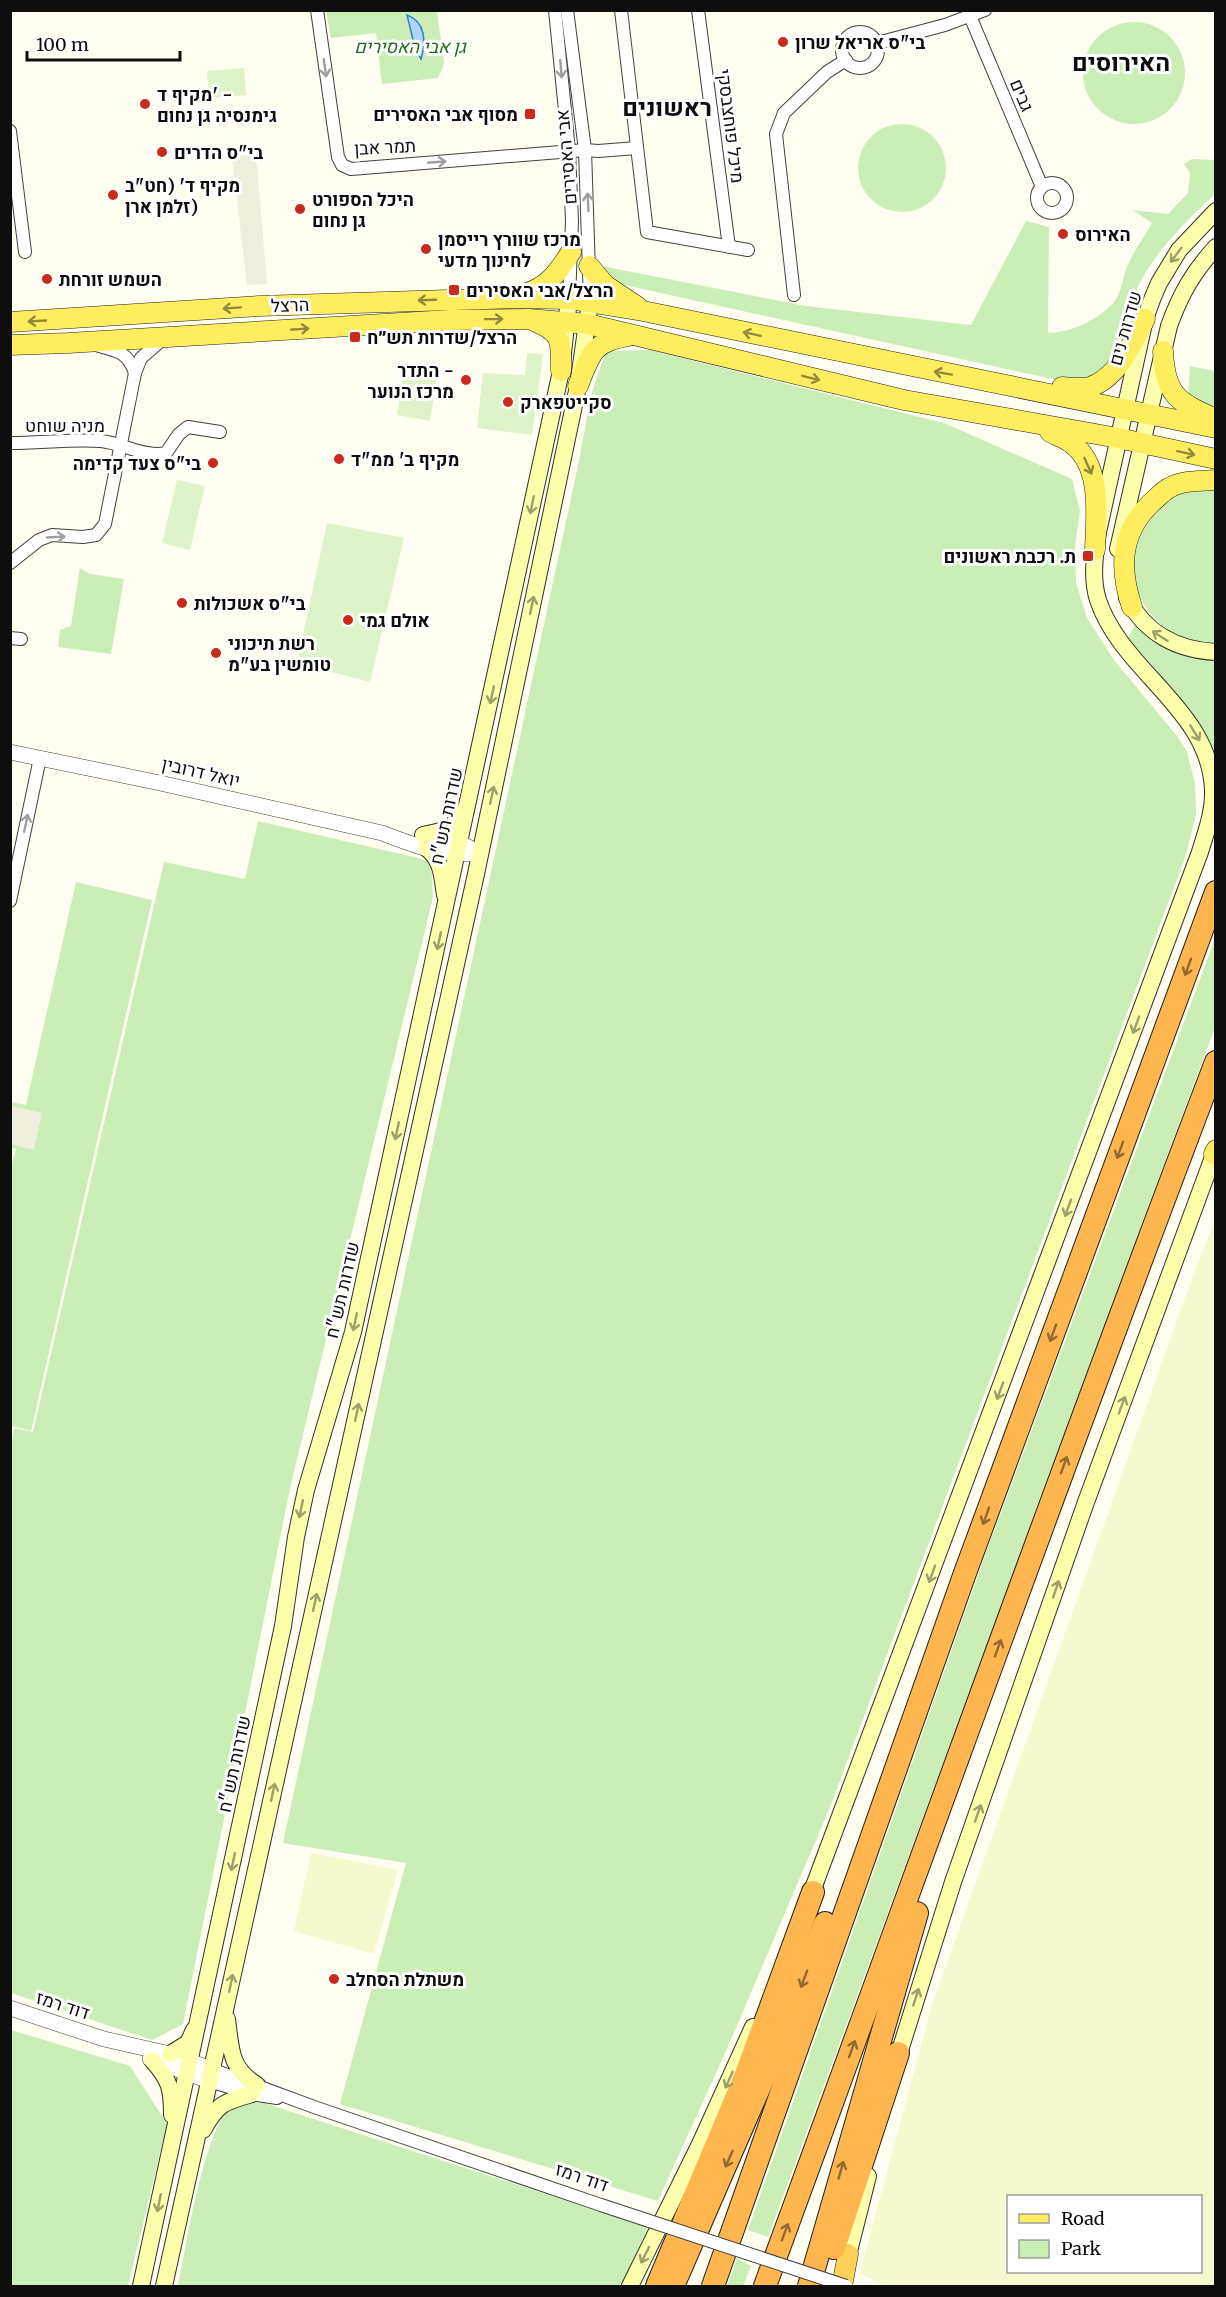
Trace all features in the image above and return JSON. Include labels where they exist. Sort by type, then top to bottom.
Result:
[{"type":"highway","points":[[1204,923],[1215,883]]},
{"type":"highway","points":[[712,2286],[965,1573],[1215,892]]},
{"type":"highway","points":[[765,2286],[1101,1363],[1215,1062]]},
{"type":"highway","points":[[673,2286],[792,2008],[965,1573]]},
{"type":"highway","points":[[808,2286],[989,1674]]},
{"type":"highway","points":[[657,2286],[669,2252],[745,2077],[813,1892]]},
{"type":"highway","points":[[821,2286],[898,2053]]},
{"type":"highway","points":[[843,2286],[848,2254]]},
{"type":"main road","name":"שדרות נים","points":[[630,2286],[700,2144],[813,1892],[1200,852],[1209,821],[1213,792],[1212,777],[1203,747],[1179,708],[1126,648],[1098,601],[1094,585],[1095,550],[1145,319],[1159,283],[1179,250],[1215,211]]},
{"type":"main road","points":[[1215,248],[1198,266],[1181,294],[1169,326],[1118,546],[1119,572],[1125,593],[1132,607],[1147,626],[1160,636],[1190,649],[1215,652]]},
{"type":"main road","points":[[514,297],[537,291],[560,271],[571,252]]},
{"type":"main road","points":[[590,266],[605,285],[643,311]]},
{"type":"main road","name":"הרצל","points":[[10,322],[259,306],[514,297],[569,300],[643,311],[987,381]]},
{"type":"main road","name":"שדרות תש\"ח","points":[[141,2286],[283,1626],[296,1537],[306,1490],[353,1332],[470,798],[561,370],[569,300]]},
{"type":"main road","points":[[164,2286],[480,853],[579,386],[590,302]]},
{"type":"main road","points":[[529,318],[555,332],[559,340],[561,370]]},
{"type":"main road","name":"הרצל","points":[[10,345],[450,320],[529,318],[588,324],[904,400],[1005,417]]},
{"type":"main road","points":[[987,381],[1063,387],[1091,386],[1110,374],[1126,355],[1145,319]]},
{"type":"main road","points":[[579,386],[592,355],[599,345],[608,340],[632,335]]},
{"type":"main road","points":[[1163,351],[1164,374],[1173,392],[1182,402],[1215,419]]},
{"type":"main road","points":[[987,381],[1149,412],[1215,428]]},
{"type":"main road","points":[[1005,417],[1215,459]]},
{"type":"main road","points":[[1005,417],[1061,438],[1080,451],[1092,475],[1096,497],[1095,550]]},
{"type":"main road","points":[[1132,607],[1124,579],[1124,554],[1136,521],[1143,511],[1168,488],[1186,482],[1215,480]]},
{"type":"main road","points":[[446,906],[439,863],[436,855],[424,842],[450,829],[459,820],[470,798]]},
{"type":"main road","points":[[848,2254],[898,2053],[953,1882],[1086,1502],[1215,1151]]},
{"type":"main road","points":[[194,2146],[212,2114],[226,2101],[255,2089],[232,2059],[225,2007]]},
{"type":"main road","points":[[170,2054],[188,2043],[199,2019]]},
{"type":"main road","points":[[152,2060],[163,2073],[172,2092],[172,2146]]},
{"type":"street","name":"תמר אבן","points":[[317,10],[338,157],[342,165],[351,169],[585,150]]},
{"type":"street","name":"אבי האסירים","points":[[555,10],[569,151],[572,221],[569,300]]},
{"type":"street","name":"אבי האסירים","points":[[567,10],[585,150],[590,302]]},
{"type":"street","points":[[621,10],[647,232],[748,250]]},
{"type":"street","name":"מיכל פוחצבסקי","points":[[698,10],[729,247]]},
{"type":"street","points":[[877,43],[985,10]]},
{"type":"street","name":"גבים","points":[[970,16],[1042,187]]},
{"type":"street","points":[[864,32],[872,36],[877,43],[877,57],[867,66],[856,67],[846,60],[843,46],[851,35],[864,32]]},
{"type":"street","points":[[794,295],[776,134],[784,113],[827,72],[846,60]]},
{"type":"street","points":[[10,131],[15,222],[25,252]]},
{"type":"street","points":[[585,150],[594,145],[637,144]]},
{"type":"street","points":[[10,562],[39,540],[52,535],[83,537],[96,535],[105,524],[135,373],[141,358],[165,337]]},
{"type":"street","points":[[68,343],[115,350],[129,358],[135,373]]},
{"type":"street","name":"מניה שוחט","points":[[10,443],[99,441],[120,444],[157,455],[166,453],[179,434],[188,427],[220,432]]},
{"type":"street","name":"יואל דרובין","points":[[10,752],[480,853]]},
{"type":"street","points":[[10,901],[40,758]]},
{"type":"street","name":"דוד רמז","points":[[10,2008],[104,2039],[152,2060],[189,2067],[305,2104],[843,2286]]},
{"type":"street","name":"דוד רמז","points":[[104,2039],[170,2054],[189,2067]]},
{"type":"green space","name":"גן אבי האסירים","points":[[326,11],[437,11],[444,62],[438,78],[382,84],[376,33],[331,38]]},
{"type":"green space","points":[[1134,22],[1153,26],[1170,37],[1181,54],[1185,73],[1181,92],[1170,109],[1153,120],[1134,124],[1115,120],[1098,109],[1087,92],[1083,73],[1087,54],[1098,37],[1115,26]]},
{"type":"green space","points":[[244,68],[246,95],[209,98],[207,71]]},
{"type":"green space","points":[[902,124],[919,127],[933,137],[943,151],[946,168],[943,185],[933,199],[919,209],[902,212],[885,209],[871,199],[861,185],[858,168],[861,151],[871,137],[885,127]]},
{"type":"green space","points":[[1192,159],[1215,160],[1215,194],[1180,229],[1149,267],[1133,297],[1110,362],[1099,373],[1082,379],[1057,380],[620,284],[596,265],[806,306],[971,325],[1026,221],[1049,227],[1048,333],[1066,331],[1093,319],[1114,302],[1129,261],[1152,223],[1133,210],[1168,214],[1188,193],[1190,173],[1184,164]]},
{"type":"green space","points":[[650,350],[944,423],[1072,479],[1080,511],[1075,546],[1076,583],[1087,618],[1114,660],[1177,736],[1187,752],[1195,783],[1196,815],[1185,858],[830,1807],[733,2035],[658,2201],[340,2104],[406,1863],[283,1843],[579,461],[591,395],[606,351]]},
{"type":"green space","name":"סקייטפארק","points":[[527,353],[543,354],[532,435],[477,428],[483,373],[525,375]]},
{"type":"green space","points":[[405,363],[438,368],[430,421],[397,415]]},
{"type":"green space","points":[[1190,366],[1215,371],[1215,406],[1188,397]]},
{"type":"green space","points":[[177,480],[205,486],[190,550],[162,543]]},
{"type":"green space","points":[[1215,488],[1215,642],[1192,641],[1179,636],[1159,623],[1145,606],[1136,586],[1133,564],[1135,543],[1144,523],[1158,506],[1183,491]]},
{"type":"green space","points":[[327,523],[404,538],[370,682],[297,663]]},
{"type":"green space","points":[[80,568],[90,574],[124,579],[111,654],[58,647],[60,630],[71,626]]},
{"type":"green space","points":[[1136,623],[1215,658],[1215,764],[1200,727],[1187,706],[1127,640]]},
{"type":"green space","points":[[258,821],[431,861],[433,897],[290,1488],[183,2024],[152,2040],[11,1993],[11,1447],[14,1428],[33,1432],[164,862],[245,879]]},
{"type":"green space","points":[[76,882],[152,900],[31,1431],[11,1426],[10,1171],[16,1149],[11,1148],[11,1102],[26,1105]]},
{"type":"green space","points":[[1215,939],[1215,1027],[768,2237],[748,2230],[984,1558]]},
{"type":"green space","points":[[1215,1219],[1215,2286],[885,2286],[860,2273],[932,2005]]},
{"type":"green space","points":[[311,1853],[398,1870],[374,1954],[294,1931]]},
{"type":"green space","points":[[11,2030],[130,2066],[167,2124],[128,2286],[11,2286]]},
{"type":"green space","points":[[261,2102],[648,2227],[621,2286],[178,2286],[191,2218],[205,2161],[214,2136],[223,2117],[233,2106]]},
{"type":"green space","points":[[737,2258],[751,2266],[743,2286],[727,2286]]},
{"type":"shaded area","points":[[256,154],[267,284],[247,285],[232,156]]},
{"type":"shaded area","points":[[11,1106],[42,1113],[34,1150],[11,1144]]},
{"type":"water","points":[[407,15],[418,22],[423,33],[424,46],[421,59],[415,48]]},
{"type":"place","name":"בי\"ס אריאל שרון","points":[[783,42]]},
{"type":"place","name":"מקיף ד' - גימנסיה גן נחום","points":[[145,104]]},
{"type":"place","name":"מסוף אבי האסירים","points":[[530,114]]},
{"type":"place","name":"בי\"ס הדרים","points":[[162,152]]},
{"type":"place","name":"מקיף ד' (חט\"ב זלמן ארן)","points":[[113,195]]},
{"type":"place","name":"היכל הספורט גן נחום","points":[[300,209]]},
{"type":"place","name":"האירוס","points":[[1063,234]]},
{"type":"place","name":"מרכז שוורץ רייסמן לחינוך מדעי","points":[[426,249]]},
{"type":"place","name":"השמש זורחת","points":[[47,279]]},
{"type":"place","name":"הרצל/אבי האסירים","points":[[454,290]]},
{"type":"place","name":"הרצל/שדרות תש״ח","points":[[355,337]]},
{"type":"place","name":"התדר - מרכז הנוער","points":[[466,380]]},
{"type":"place","name":"סקייטפארק","points":[[508,402]]},
{"type":"place","name":"מקיף ב' ממ\"ד","points":[[339,459]]},
{"type":"place","name":"בי\"ס צעד קדימה","points":[[213,463]]},
{"type":"place","name":"ת. רכבת ראשונים","points":[[1088,556]]},
{"type":"place","name":"בי\"ס אשכולות","points":[[182,603]]},
{"type":"place","name":"אולם גמי","points":[[348,620]]},
{"type":"place","name":"רשת תיכוני טומשין בע\"מ","points":[[216,653]]},
{"type":"place","name":"משתלת הסחלב","points":[[334,1979]]},
{"type":"district","name":"האירוסים","points":[[1121,62]]},
{"type":"district","name":"ראשונים","points":[[667,107]]}]
